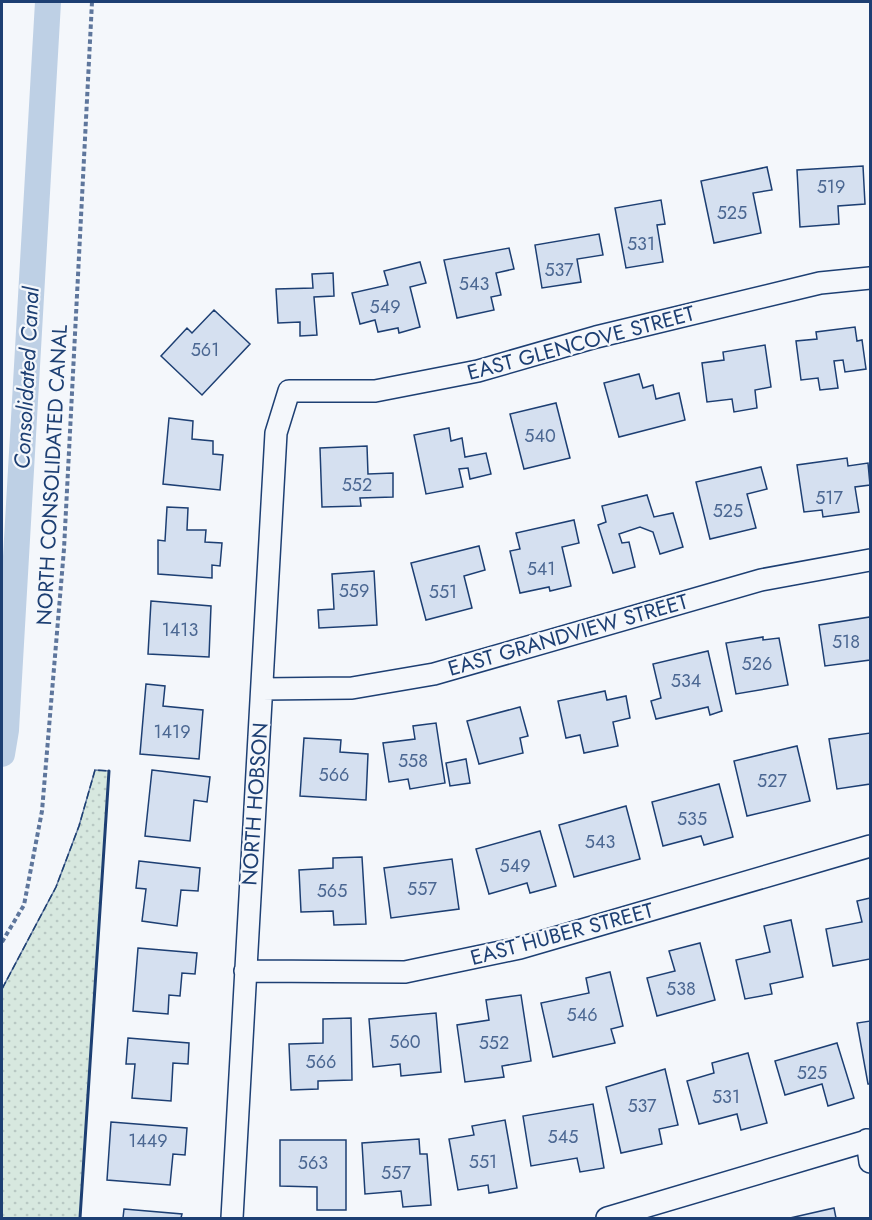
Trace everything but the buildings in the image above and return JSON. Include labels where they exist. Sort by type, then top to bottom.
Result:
[{"type":"street","name":"EAST GLENCOVE STREET","points":[[289,391],[375,391],[467,373],[596,337],[820,283],[870,278]]},
{"type":"street","name":"NORTH HOBSON","points":[[232,1218],[276,434],[289,391]]},
{"type":"street","name":"EAST GRANDVIEW STREET","points":[[262,689],[352,688],[434,674],[761,580],[870,560]]},
{"type":"street","name":"EAST HUBER STREET","points":[[245,971],[405,972],[520,948],[870,846]]},
{"type":"street","points":[[607,1218],[869,1140],[870,1162]]},
{"type":"path","name":"NORTH CONSOLIDATED CANAL","points":[[2,942],[24,905],[42,811],[64,549],[92,2]]},
{"type":"shaded area","points":[[95,770],[109,771],[80,1218],[2,1218],[2,989],[56,887],[79,826]]},
{"type":"waterway","name":"Consolidated Canal","points":[[2,754],[6,730],[48,2]]},
{"type":"fence","points":[[2,989],[56,887],[79,826],[95,770],[109,771]]},
{"type":"wall","points":[[80,1218],[109,771]]}]
